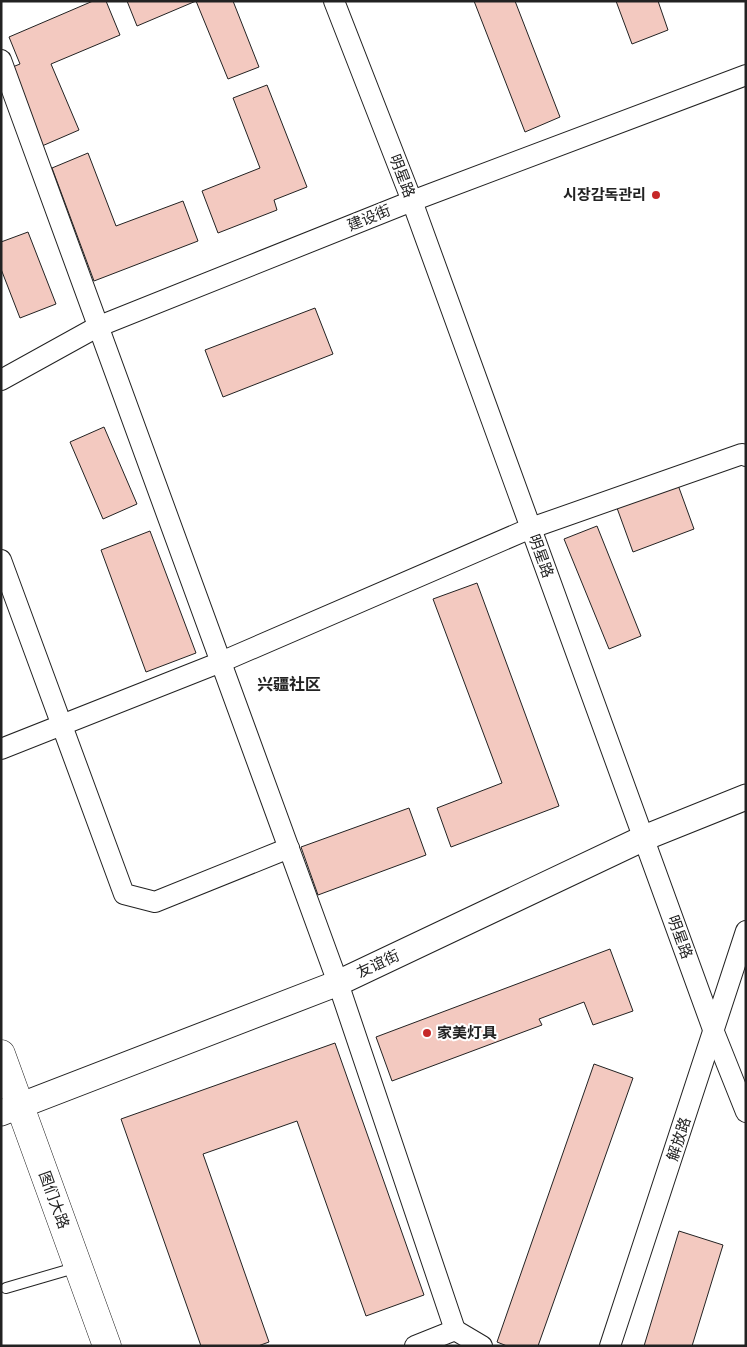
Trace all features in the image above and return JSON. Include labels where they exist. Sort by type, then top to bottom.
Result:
[{"type":"main road","name":"图们大路","points":[[1,1054],[11,1109],[78,1266],[108,1346]]},
{"type":"street","name":"明星路","points":[[334,1],[412,201],[714,1032],[746,1112]]},
{"type":"street","points":[[1,60],[338,983],[455,1330],[482,1346]]},
{"type":"street","name":"建设街","points":[[1,380],[97,327],[412,201],[746,74]]},
{"type":"street","points":[[1,749],[221,662],[531,528],[742,454],[746,456]]},
{"type":"street","points":[[1,560],[124,894],[155,902],[289,848]]},
{"type":"street","name":"友谊街","points":[[11,1109],[338,983],[644,838],[746,796]]},
{"type":"street","name":"解放路","points":[[610,1346],[746,931]]},
{"type":"street","points":[[415,1346],[455,1330]]},
{"type":"lane","points":[[6,1288],[78,1266]]},
{"type":"building","points":[[93,1],[106,1],[120,35],[51,64],[79,130],[42,146],[10,68],[20,64],[9,37]]},
{"type":"building","points":[[127,1],[196,1],[137,26]]},
{"type":"building","points":[[196,1],[233,1],[259,67],[228,79]]},
{"type":"building","points":[[474,1],[515,1],[560,117],[525,132]]},
{"type":"building","points":[[616,1],[658,1],[668,30],[632,44]]},
{"type":"building","points":[[267,85],[307,187],[274,200],[277,210],[218,233],[202,191],[260,168],[233,98]]},
{"type":"building","points":[[88,153],[116,226],[183,201],[198,241],[94,281],[52,168]]},
{"type":"building","points":[[28,232],[56,304],[20,318],[1,269],[1,242]]},
{"type":"building","points":[[315,308],[333,354],[223,397],[205,350]]},
{"type":"building","points":[[104,427],[137,504],[103,519],[70,442]]},
{"type":"building","points":[[678,485],[694,529],[633,552],[617,508]]},
{"type":"building","points":[[597,526],[641,636],[609,649],[564,539]]},
{"type":"building","points":[[150,531],[196,653],[146,672],[101,550]]},
{"type":"building","points":[[477,583],[559,806],[451,847],[437,808],[502,783],[433,599]]},
{"type":"building","points":[[409,808],[426,855],[318,895],[301,847]]},
{"type":"building","points":[[610,949],[633,1011],[593,1025],[584,1002],[539,1019],[542,1025],[392,1081],[376,1037]]},
{"type":"building","points":[[335,1043],[424,1295],[366,1316],[297,1121],[203,1154],[269,1342],[258,1346],[201,1346],[121,1119]]},
{"type":"building","points":[[594,1064],[633,1078],[538,1346],[507,1346],[497,1342]]},
{"type":"building","points":[[679,1231],[723,1245],[692,1346],[644,1346]]},
{"type":"place","name":"시장감독관리","points":[[656,195]]},
{"type":"place","name":"家美灯具","points":[[427,1033]]},
{"type":"district","name":"兴疆社区","points":[[289,684]]}]
